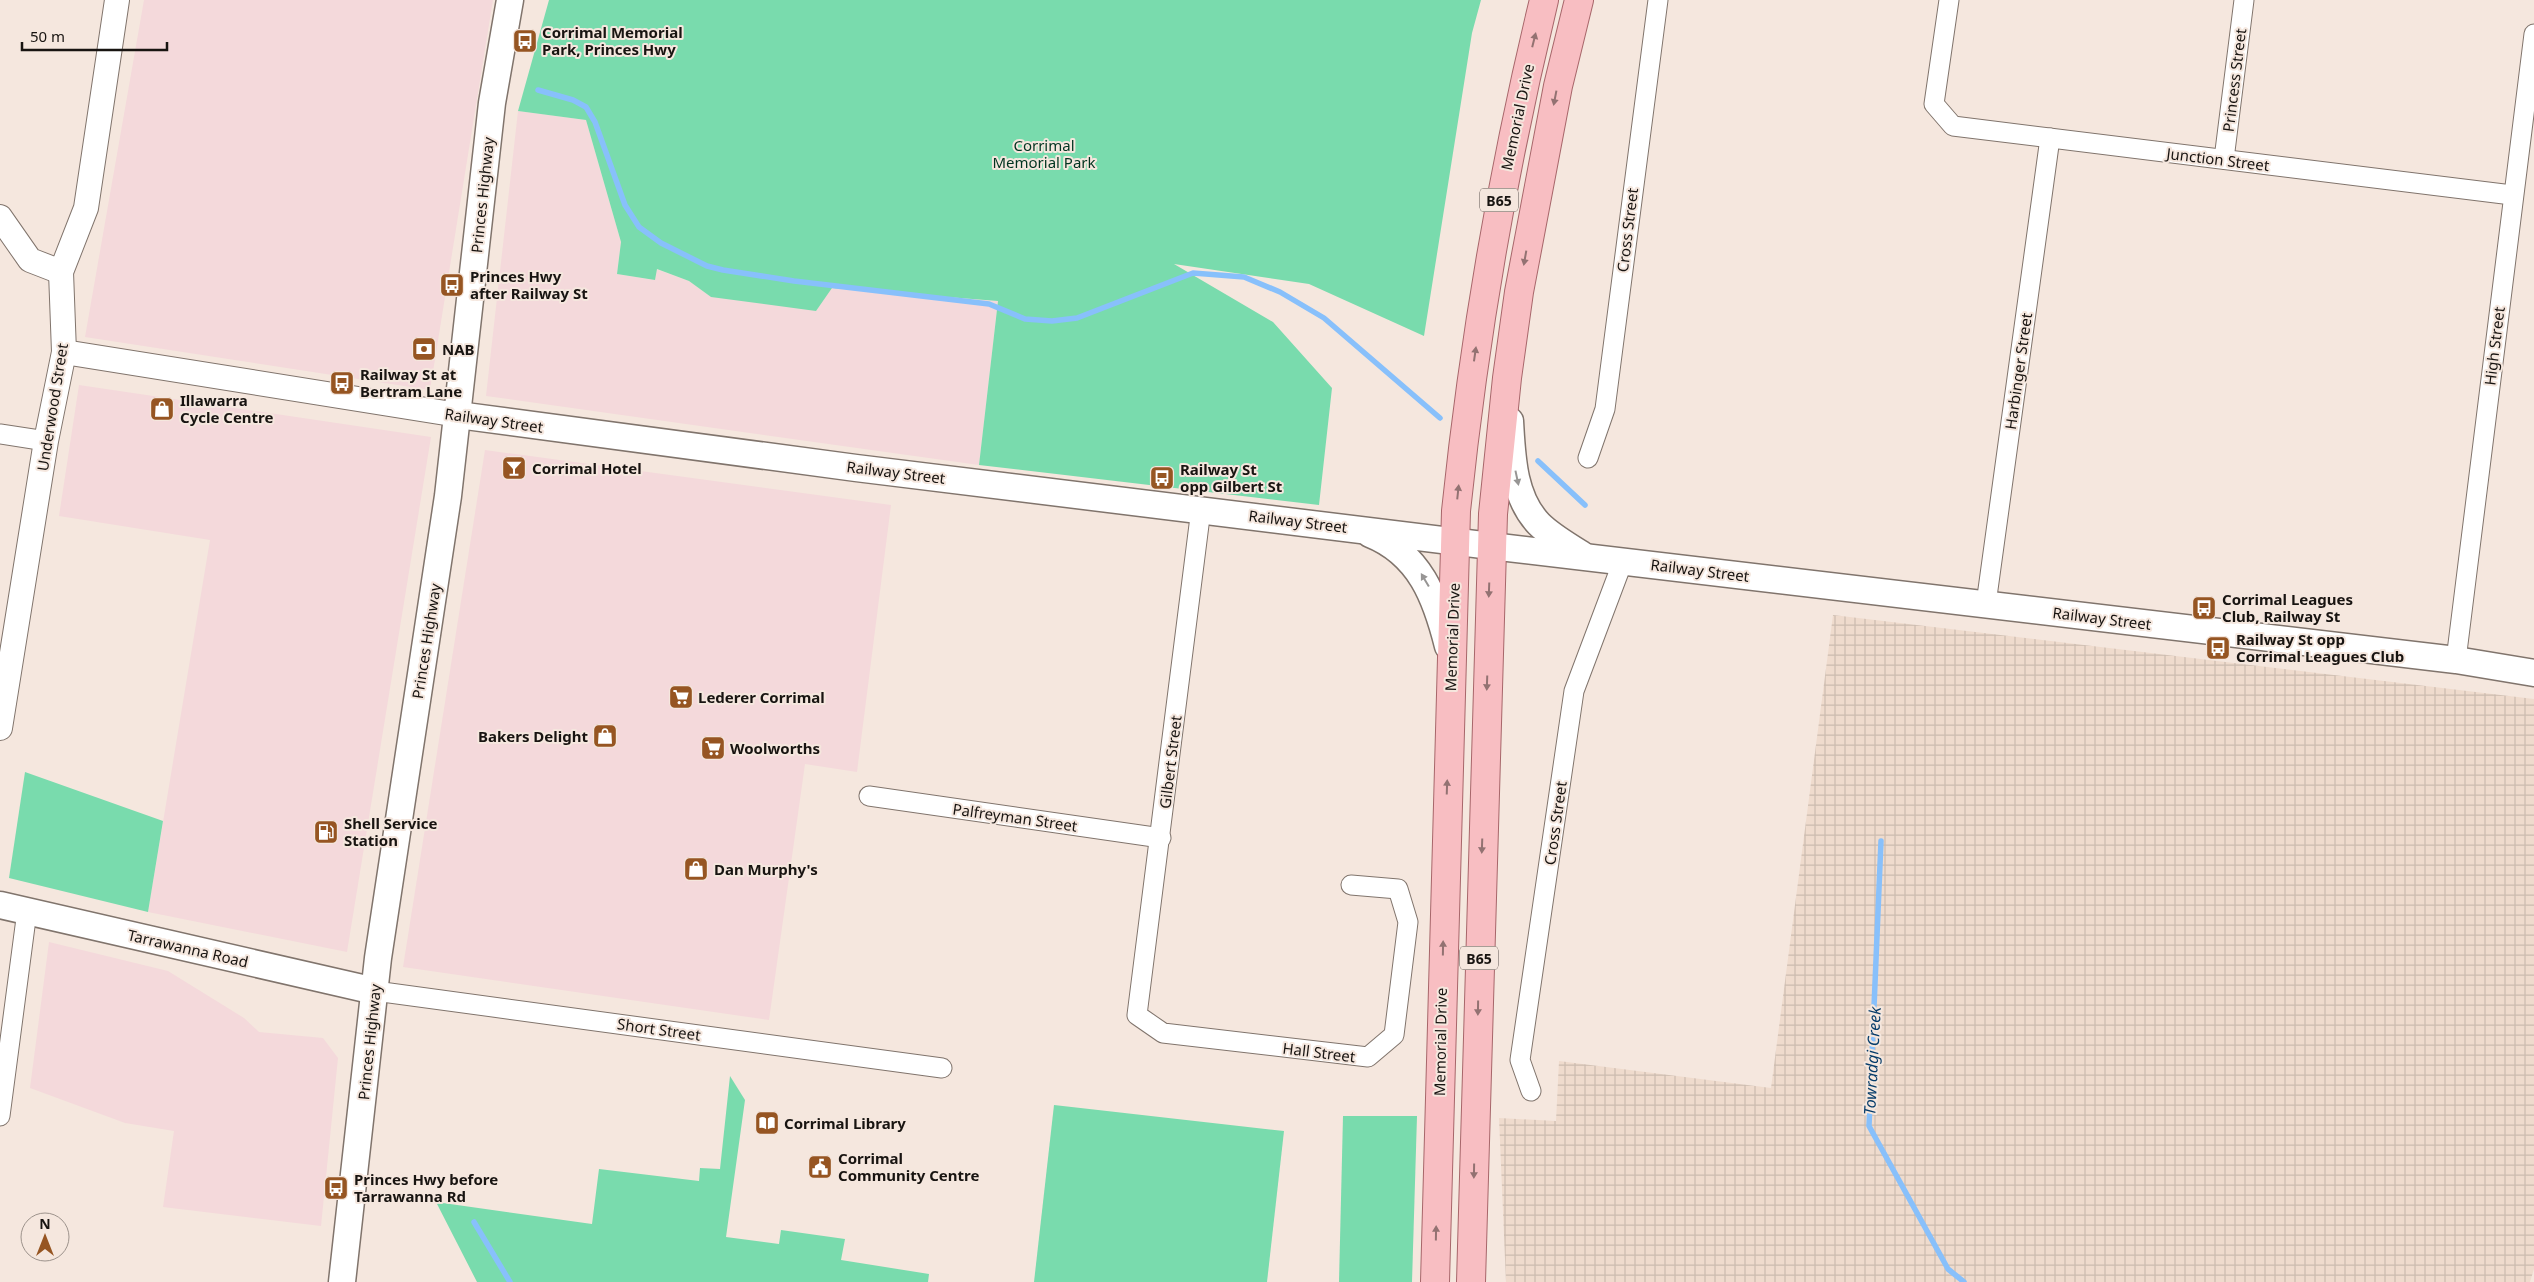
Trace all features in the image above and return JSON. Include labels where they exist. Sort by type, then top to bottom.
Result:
[{"type":"main road","name":"Princes Highway","points":[[342,1282],[389,872],[448,496],[492,103],[510,0]]},
{"type":"main road","name":"Memorial Drive","points":[[1434,1282],[1454,540],[1468,403],[1483,298],[1499,203],[1523,86],[1544,0]]},
{"type":"main road","name":"B65","points":[[1471,1282],[1491,546],[1507,378],[1538,182],[1558,86],[1579,0]]},
{"type":"main road","points":[[1507,378],[1513,462],[1526,508],[1540,525],[1584,556]]},
{"type":"main road","name":"Railway Street","points":[[458,415],[856,468],[1491,546],[2456,660],[2534,673]]},
{"type":"main road","points":[[1355,528],[1393,545],[1416,568],[1424,579],[1439,611],[1451,659]]},
{"type":"main road","name":"Tarrawanna Road","points":[[0,905],[375,991]]},
{"type":"street","name":"Underwood Street","points":[[0,728],[46,441],[64,352],[62,272],[86,208],[117,0]]},
{"type":"street","name":"Cross Street","points":[[1588,458],[1605,409],[1658,0]]},
{"type":"street","name":"Junction Street","points":[[1948,0],[1934,104],[1953,126],[2512,195]]},
{"type":"street","name":"Princess Street","points":[[2224,160],[2244,0]]},
{"type":"street","name":"High Street","points":[[2456,660],[2512,195],[2534,34]]},
{"type":"street","name":"Harbinger Street","points":[[1986,604],[2050,138]]},
{"type":"street","points":[[0,217],[30,260],[62,272]]},
{"type":"street","name":"Railway Street","points":[[64,352],[458,415]]},
{"type":"street","points":[[0,434],[46,441]]},
{"type":"street","name":"Gilbert Street","points":[[1137,1015],[1201,509]]},
{"type":"street","name":"Cross Street","points":[[1531,1091],[1520,1060],[1574,691],[1623,561]]},
{"type":"street","name":"Palfreyman Street","points":[[868,796],[1160,838]]},
{"type":"street","name":"Hall Street","points":[[1137,1015],[1163,1033],[1368,1057],[1394,1035],[1408,922],[1398,890],[1351,885]]},
{"type":"street","points":[[0,1116],[27,911]]},
{"type":"street","name":"Short Street","points":[[375,991],[942,1068]]},
{"type":"shaded area","points":[[144,0],[493,0],[430,390],[85,337]]},
{"type":"shaded area","points":[[518,111],[586,120],[621,242],[617,274],[655,280],[656,269],[689,281],[711,297],[831,288],[998,301],[979,465],[486,396]]},
{"type":"shaded area","points":[[79,385],[431,437],[347,952],[148,912],[210,540],[59,516]]},
{"type":"shaded area","points":[[485,450],[891,505],[857,772],[805,764],[769,1020],[403,967]]},
{"type":"shaded area","points":[[1833,615],[2534,699],[2534,1269],[2530,1282],[1506,1282],[1499,1118],[1556,1121],[1559,1061],[1771,1088]]},
{"type":"shaded area","points":[[49,942],[168,971],[244,1018],[259,1032],[323,1038],[338,1058],[321,1226],[163,1207],[174,1131],[125,1123],[30,1088]]},
{"type":"green space","name":"Corrimal Memorial Park","points":[[549,0],[1481,0],[1472,33],[1424,336],[1309,284],[1174,264],[1273,322],[1332,388],[1319,505],[979,465],[998,301],[832,288],[816,311],[711,297],[689,281],[657,269],[655,280],[617,274],[621,242],[586,120],[518,111]]},
{"type":"green space","points":[[25,772],[163,821],[148,912],[9,878]]},
{"type":"green space","points":[[730,1076],[745,1100],[726,1237],[779,1244],[781,1230],[845,1239],[841,1260],[929,1274],[928,1282],[477,1282],[436,1202],[592,1224],[599,1169],[699,1181],[700,1168],[720,1169]]},
{"type":"green space","points":[[1054,1105],[1284,1131],[1267,1282],[1034,1282]]},
{"type":"green space","points":[[1343,1116],[1417,1116],[1412,1282],[1339,1282]]},
{"type":"waterway","points":[[538,90],[573,100],[586,107],[595,122],[625,205],[639,227],[661,243],[707,266],[794,281],[989,304],[1025,319],[1052,321],[1077,318],[1193,273],[1244,277],[1280,292],[1324,318],[1440,418]]},
{"type":"waterway","points":[[1538,461],[1585,505]]},
{"type":"waterway","name":"Towradgi Creek","points":[[1881,841],[1869,1126],[1948,1269],[1964,1282]]},
{"type":"waterway","points":[[474,1222],[510,1282]]},
{"type":"place","name":"Corrimal Memorial Park, Princes Hwy","points":[[525,41]]},
{"type":"place","name":"Princes Hwy after Railway St","points":[[452,285]]},
{"type":"place","name":"NAB","points":[[424,349]]},
{"type":"place","name":"Railway St at Bertram Lane","points":[[342,383]]},
{"type":"place","name":"Illawarra Cycle Centre","points":[[162,409]]},
{"type":"place","name":"Corrimal Hotel","points":[[514,468]]},
{"type":"place","name":"Railway St opp Gilbert St","points":[[1162,478]]},
{"type":"place","name":"Corrimal Leagues Club, Railway St","points":[[2204,608]]},
{"type":"place","name":"Railway St opp Corrimal Leagues Club","points":[[2218,648]]},
{"type":"place","name":"Lederer Corrimal","points":[[681,697]]},
{"type":"place","name":"Bakers Delight","points":[[605,736]]},
{"type":"place","name":"Woolworths","points":[[713,748]]},
{"type":"place","name":"Shell Service Station","points":[[326,832]]},
{"type":"place","name":"Dan Murphy's","points":[[696,869]]},
{"type":"place","name":"Corrimal Library","points":[[767,1123]]},
{"type":"place","name":"Corrimal Community Centre","points":[[820,1167]]},
{"type":"place","name":"Princes Hwy before Tarrawanna Rd","points":[[336,1188]]}]
